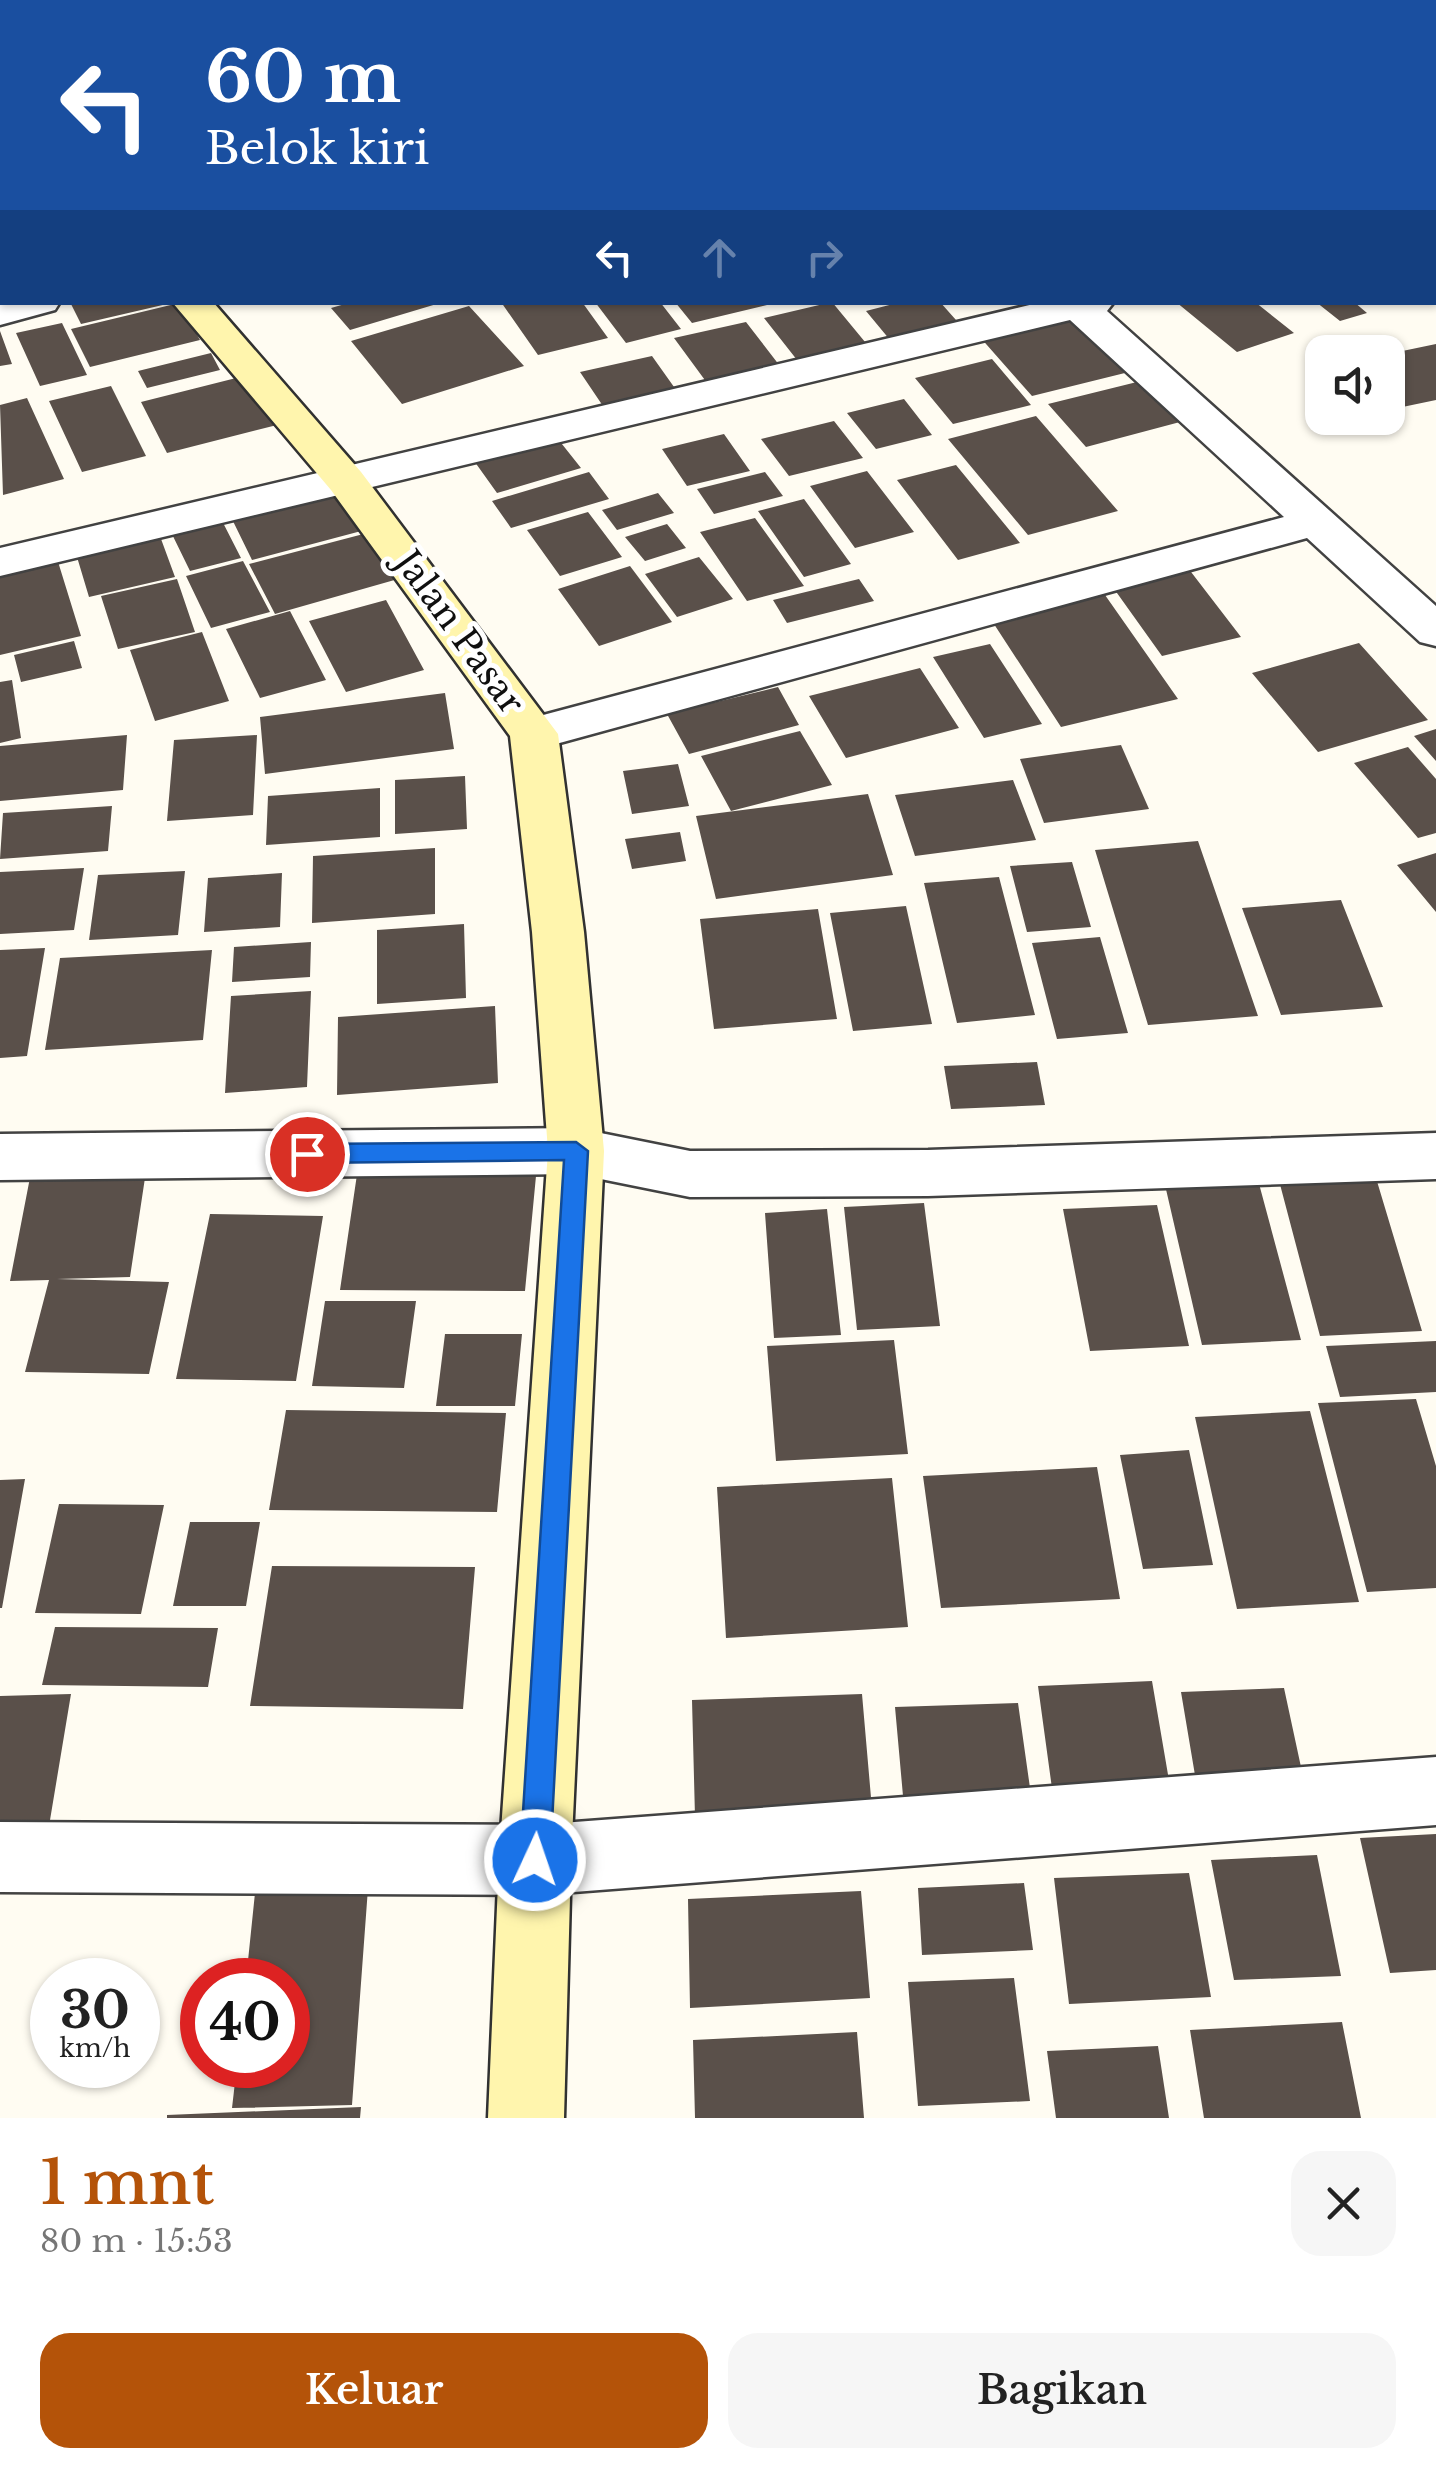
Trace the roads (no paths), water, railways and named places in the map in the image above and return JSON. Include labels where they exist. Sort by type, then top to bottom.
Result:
[{"type":"street","points":[[0,313],[30,305]]},
{"type":"street","name":"Jalan Pasar","points":[[193,305],[346,481],[534,734],[558,932],[576,1151],[535,1860],[526,2118]]},
{"type":"street","points":[[0,562],[1078,305]]},
{"type":"street","points":[[1083,305],[1436,630]]},
{"type":"street","points":[[534,734],[1316,522]]},
{"type":"street","points":[[0,1157],[576,1151],[690,1174],[928,1173],[1436,1156]]},
{"type":"street","points":[[0,1857],[535,1860],[1436,1792]]}]
